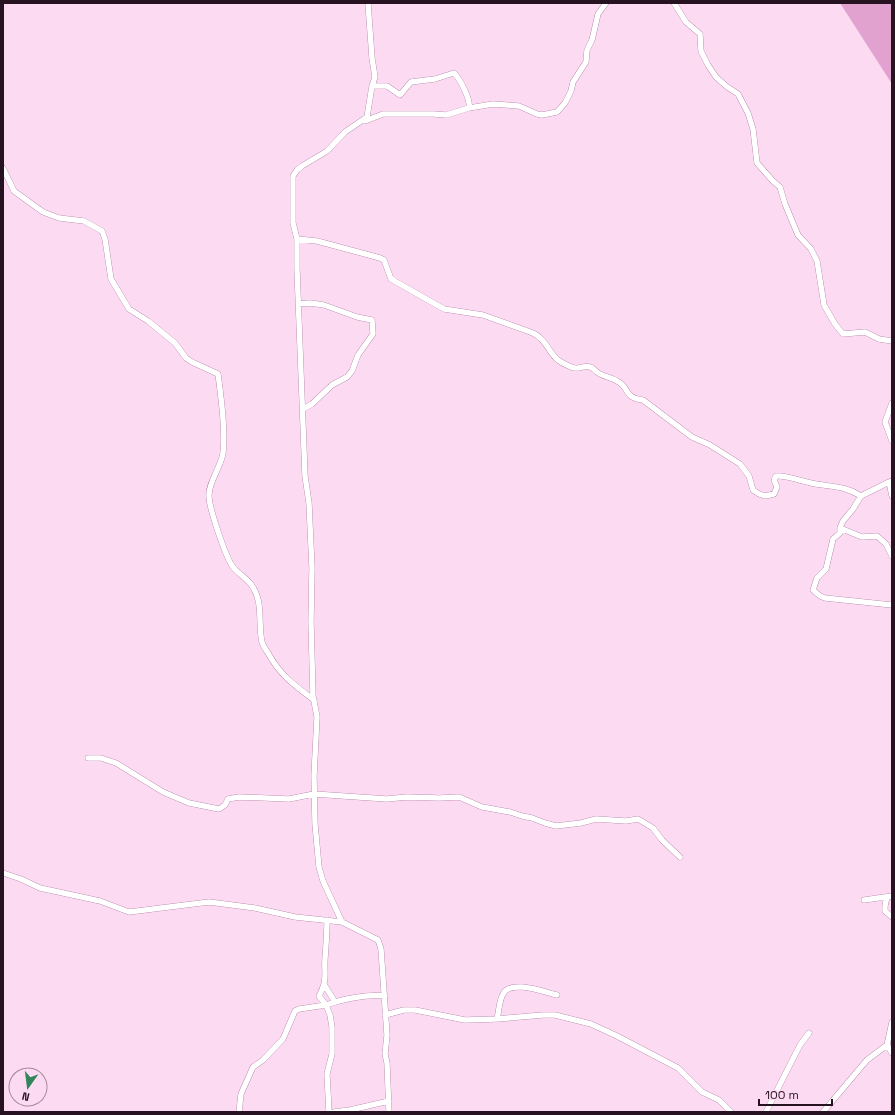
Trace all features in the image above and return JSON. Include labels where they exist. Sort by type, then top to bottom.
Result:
[{"type":"street","points":[[342,922],[328,894],[319,867],[315,824],[314,747],[317,717],[314,700],[311,622],[312,568],[309,503],[305,476],[297,240],[293,223],[293,176],[297,170],[327,151],[345,132],[367,117],[375,77],[368,3]]},
{"type":"street","points":[[361,122],[383,114],[446,115],[469,108],[493,104],[518,106],[542,115],[557,112],[565,104],[573,82],[586,62],[587,50],[592,40],[598,14],[606,3]]},
{"type":"street","points":[[674,3],[686,22],[700,34],[701,51],[712,71],[726,86],[738,94],[753,129],[755,159],[773,181],[780,187],[785,204],[798,235],[811,249],[817,261],[824,303],[835,324],[843,334],[865,332],[879,339],[892,341]]},
{"type":"street","points":[[372,86],[387,86],[400,95],[411,82],[438,78],[454,73],[465,91],[470,104],[469,108]]},
{"type":"street","points":[[3,168],[14,191],[43,212],[59,218],[84,221],[102,231],[105,239],[111,278],[129,309],[148,321],[174,343],[186,358],[218,374],[223,453],[218,470],[209,487],[209,495],[218,532],[232,566],[238,573],[247,579],[254,589],[259,611],[262,643],[274,665],[285,678],[314,700]]},
{"type":"street","points":[[297,240],[317,241],[380,258],[384,260],[391,279],[428,299],[437,306],[444,309],[483,315],[540,336],[554,356],[562,362],[574,368],[587,366],[591,367],[606,377],[617,380],[631,397],[643,400],[692,438],[710,445],[725,456],[734,459],[747,472],[753,490],[759,494],[768,496],[774,494],[776,487],[775,478],[776,476],[780,476],[817,484],[839,486],[853,491],[861,496]]},
{"type":"street","points":[[298,304],[310,303],[324,305],[358,317],[369,319],[372,320],[373,328],[373,334],[370,340],[358,355],[352,371],[347,377],[332,385],[312,404],[303,409]]},
{"type":"street","points":[[892,403],[884,422],[892,441]]},
{"type":"street","points":[[892,496],[890,481],[861,496],[853,509],[844,518],[840,528],[840,533],[833,539],[826,570],[817,578],[813,590],[825,598],[892,605]]},
{"type":"street","points":[[840,528],[862,536],[877,536],[886,544],[892,555]]},
{"type":"street","points":[[88,758],[101,758],[116,763],[163,792],[189,804],[205,808],[219,809],[225,805],[228,799],[239,796],[289,799],[314,794],[387,799],[407,797],[459,797],[482,807],[531,817],[556,826],[581,823],[596,819],[627,821],[638,819],[654,828],[662,840],[680,857]]},
{"type":"street","points":[[3,872],[40,888],[100,901],[129,912],[209,902],[255,908],[295,917],[342,922],[378,940],[381,949],[385,996],[387,1035],[385,1054],[387,1063],[389,1112]]},
{"type":"street","points":[[864,900],[889,897],[885,906],[885,911],[892,917]]},
{"type":"street","points":[[328,920],[325,986],[319,996],[326,1005],[330,1015],[332,1027],[332,1054],[327,1074],[329,1112]]},
{"type":"street","points":[[325,986],[335,1002]]},
{"type":"street","points":[[497,1019],[502,994],[511,986],[518,986],[557,995]]},
{"type":"street","points":[[239,1112],[241,1094],[253,1067],[263,1060],[283,1039],[295,1011],[376,995],[385,996]]},
{"type":"street","points":[[385,1015],[404,1010],[415,1010],[465,1020],[497,1019],[543,1014],[555,1015],[591,1024],[678,1068],[702,1092],[719,1100],[731,1112]]},
{"type":"street","points":[[823,1112],[867,1060],[887,1045],[892,1022]]},
{"type":"street","points":[[766,1112],[800,1045],[809,1033]]},
{"type":"street","points":[[887,1045],[892,1053]]},
{"type":"street","points":[[334,1112],[350,1110],[389,1100]]},
{"type":"shaded area","points":[[840,3],[892,3],[892,84]]}]
